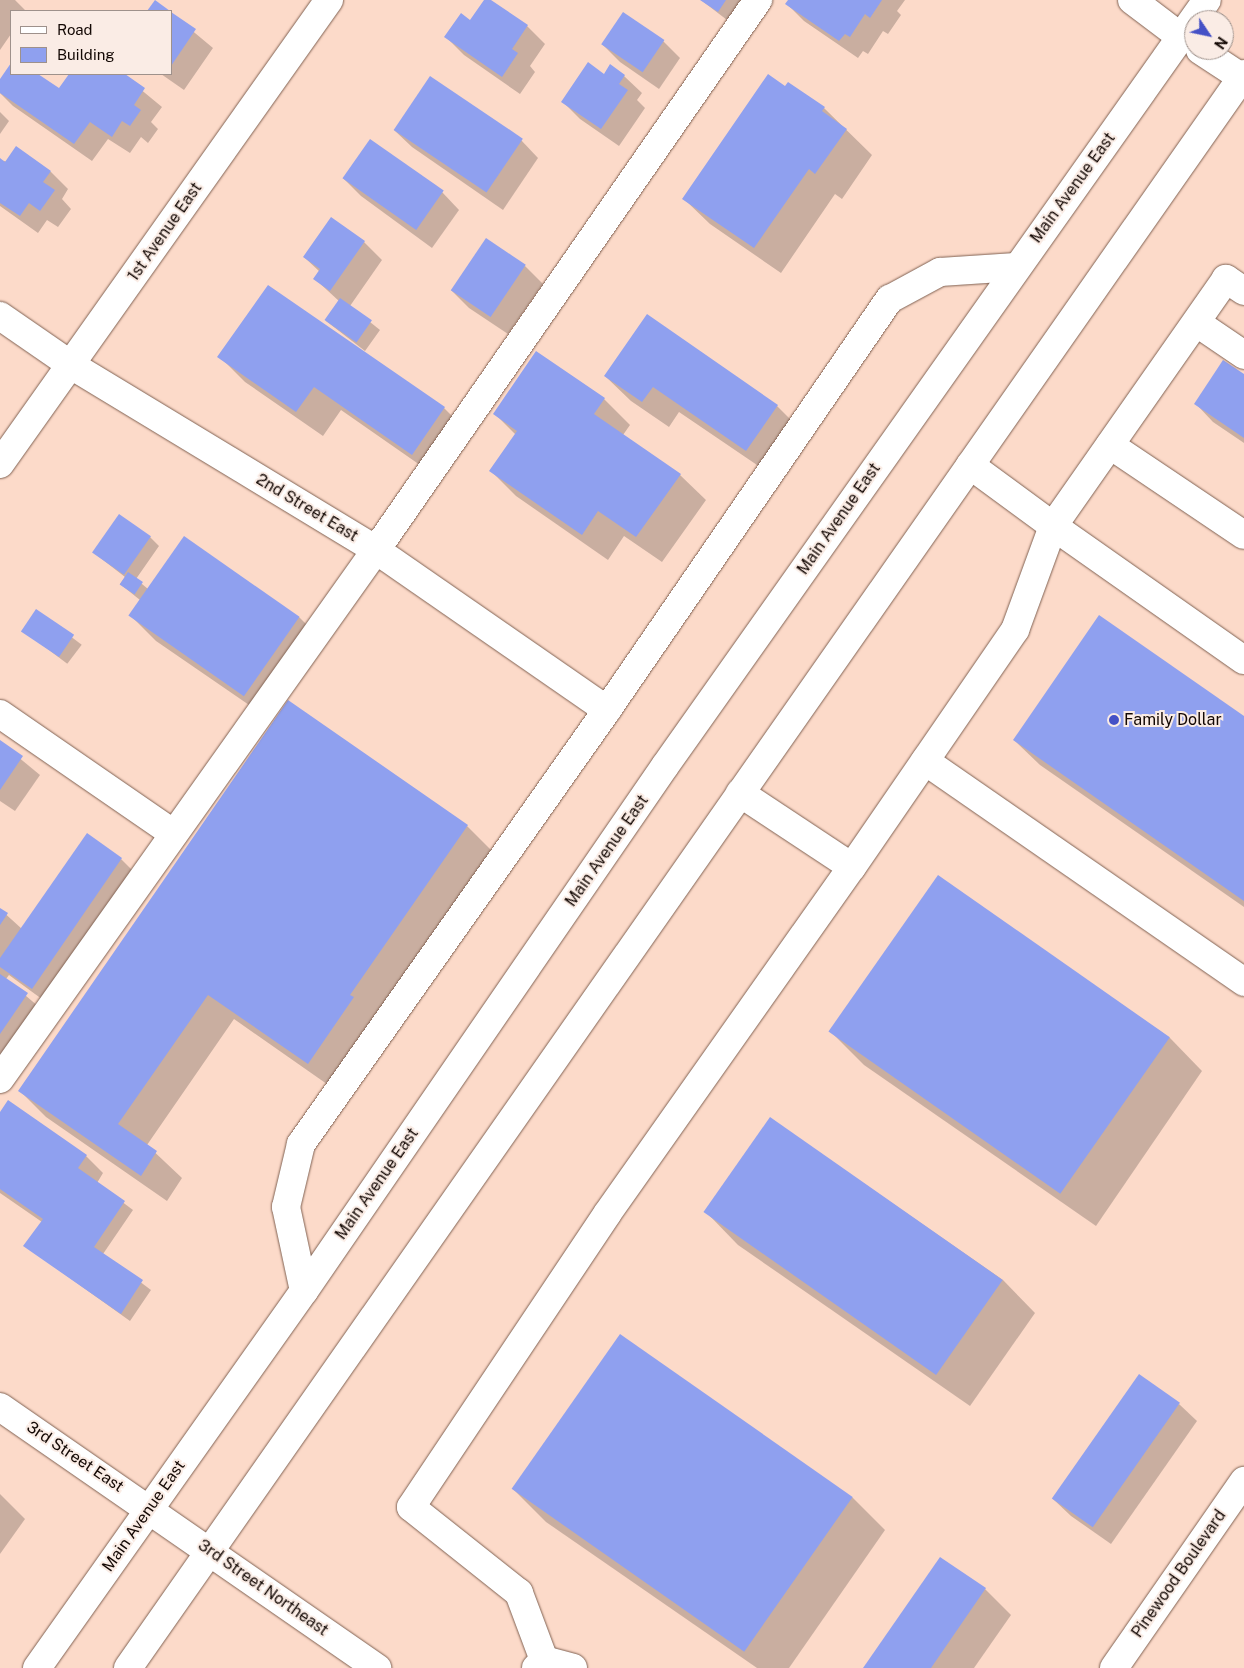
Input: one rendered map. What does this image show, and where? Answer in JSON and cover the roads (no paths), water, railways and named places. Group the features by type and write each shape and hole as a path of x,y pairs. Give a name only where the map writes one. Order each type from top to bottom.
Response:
{"street":[{"name":"1st Avenue East","path":"0,464 329,0"},
{"path":"0,1079 376,550 758,0"},
{"path":"1132,0 1184,38"},
{"name":"Main Avenue East","path":"38,1668 304,1290 665,766 1016,268 1184,54"},
{"path":"128,1668 1243,77 1217,60"},
{"path":"304,1290 286,1207 301,1144 607,710 890,299 940,272 1016,268"},
{"path":"573,1668 540,1664 519,1593 411,1507 607,1214 852,868 1016,630 1053,526 1226,279 1244,291"},
{"name":"2nd Street East","path":"0,316 71,365 376,550 607,710"},
{"path":"1196,323 1244,355"},
{"path":"1110,445 1244,535"},
{"path":"970,465 1053,526 1244,660"},
{"path":"0,714 174,834"},
{"path":"925,761 1244,982"},
{"path":"740,793 852,868"},
{"name":"3rd Street East","path":"0,1407 150,1508"},
{"name":"Pinewood Boulevard","path":"1114,1668 1244,1481"},
{"name":"3rd Street Northeast","path":"150,1508 377,1668"}],"place":[{"name":"Family Dollar","path":"1114,720"}]}
